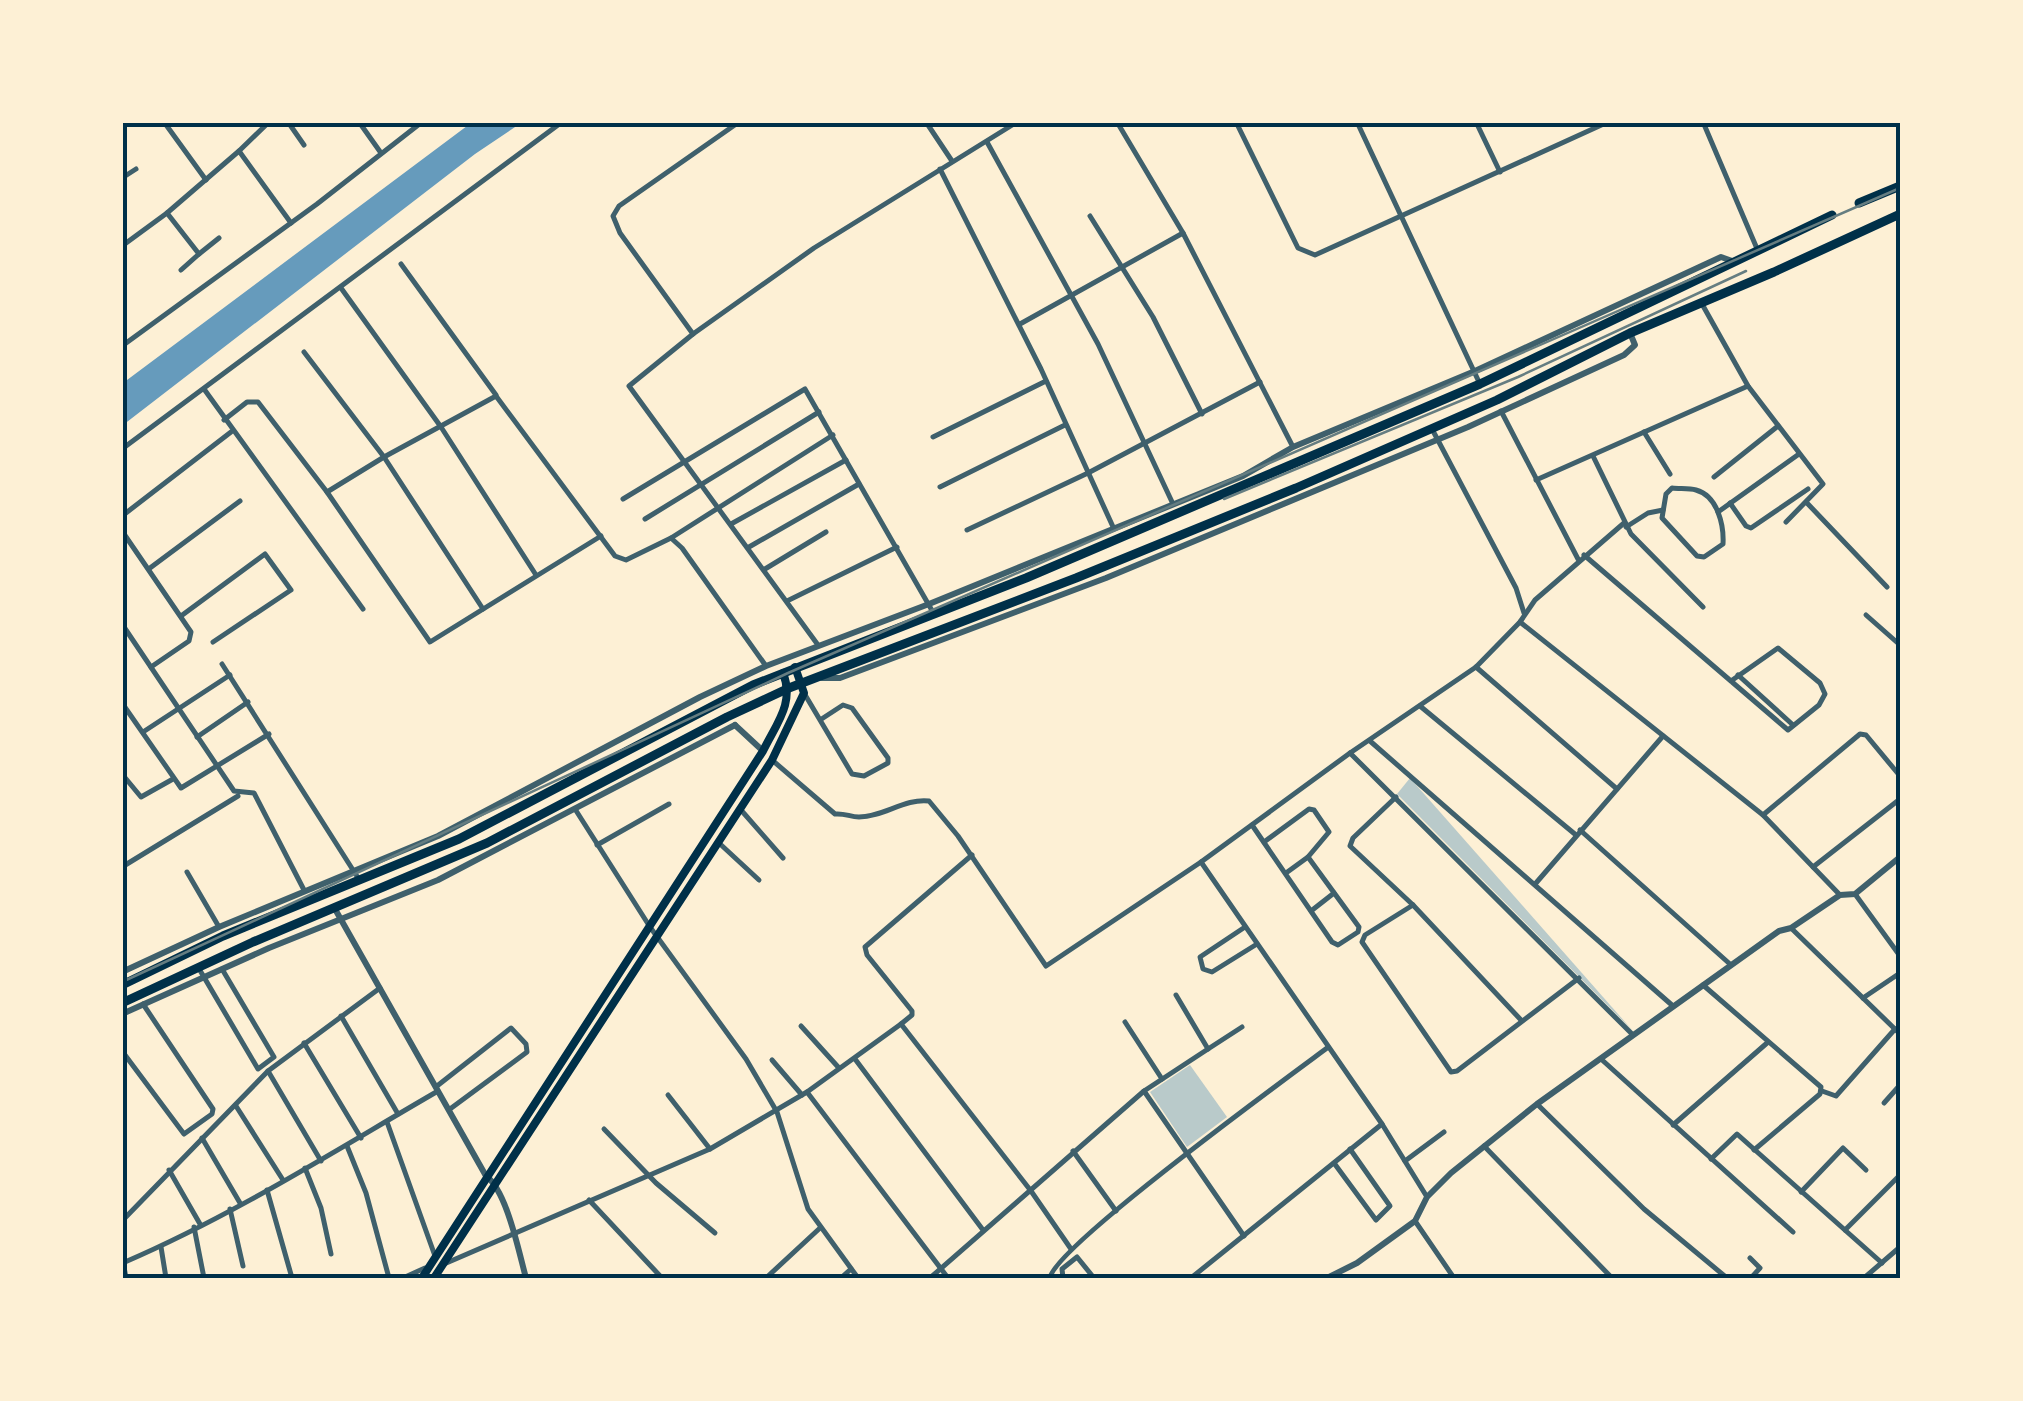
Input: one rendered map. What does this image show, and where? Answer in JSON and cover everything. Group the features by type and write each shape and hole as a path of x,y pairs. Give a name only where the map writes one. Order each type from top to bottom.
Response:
{"main road":[{"path":"1858,203 1900,186"},
{"path":"653,930 740,810 772,760 803,688 816,677 970,624 1432,429 1630,333 1900,214"},
{"path":"122,985 358,877 460,839 753,685 932,609 1191,508 1239,482 1480,384 1832,215"},
{"path":"1191,508 1199,527"},
{"path":"796,667 803,688"},
{"path":"434,1278 438,1261 490,1179 595,1034 653,930 763,751 786,704 789,688 783,673"},
{"path":"122,1003 487,843 727,717 789,688 803,688"},
{"path":"422,1278 428,1267 438,1261"}],"street":[{"path":"164,122 206,180"},
{"path":"122,246 168,214 270,122"},
{"path":"288,122 304,145"},
{"path":"359,122 381,153"},
{"path":"122,333 125,344 422,122"},
{"path":"122,449 562,122"},
{"path":"693,334 614,225 613,216 619,206 739,122"},
{"path":"926,122 952,162"},
{"path":"818,645 629,386 693,334 846,227 1017,122"},
{"path":"1118,122 1183,233 1294,447"},
{"path":"1236,122 1298,248 1316,255 1608,122"},
{"path":"1357,122 1480,384"},
{"path":"1476,122 1500,172"},
{"path":"1703,122 1758,251"},
{"path":"986,141 1072,296 1173,504"},
{"path":"239,151 291,223"},
{"path":"940,168 1019,324 1114,529"},
{"path":"122,178 136,169"},
{"path":"168,214 199,254"},
{"path":"1090,216 1153,317 1202,414"},
{"path":"1019,324 1183,233"},
{"path":"181,270 218,238"},
{"path":"122,972 305,891 358,877 666,714 766,666 932,609 1173,504 1239,482 1294,447 1475,372 1721,257 1734,262"},
{"path":"401,264 616,556 626,560 671,538 833,435"},
{"path":"341,288 441,427 536,576"},
{"path":"1700,301 1748,386 1822,484 1786,522"},
{"path":"970,624 1106,578 1438,440 1631,350 1634,345 1630,333"},
{"path":"304,352 384,457 483,609"},
{"path":"934,437 1046,381"},
{"path":"967,530 1088,473 1260,382"},
{"path":"1536,480 1748,386"},
{"path":"204,387 232,432 363,609"},
{"path":"623,499 806,389 932,609"},
{"path":"327,492 496,396"},
{"path":"224,420 247,402 258,402 327,492 427,640 434,642 602,536"},
{"path":"1501,411 1581,557 1791,728"},
{"path":"645,519 819,412"},
{"path":"940,486 1065,425"},
{"path":"1714,477 1778,426"},
{"path":"1432,429 1516,588 1524,612"},
{"path":"122,516 232,432"},
{"path":"1644,432 1670,474"},
{"path":"1718,512 1799,454"},
{"path":"1593,456 1625,525 1703,607"},
{"path":"732,524 846,460"},
{"path":"748,546 860,484"},
{"path":"1672,488 1700,490 1718,512 1724,524 1724,544 1704,557 1697,556 1662,518 1666,494 1672,488"},
{"path":"1730,503 1748,528 1808,489"},
{"path":"150,568 240,502"},
{"path":"1806,503 1888,587"},
{"path":"772,760 835,814 856,818 915,802 930,802 972,856 1046,966 1201,862 1350,752 1476,667 1520,622 1524,612 1581,557 1625,525 1654,510 1663,510"},
{"path":"122,531 191,632 189,641 150,667"},
{"path":"765,568 826,532"},
{"path":"671,538 766,666"},
{"path":"787,601 897,546"},
{"path":"181,616 265,554 291,590 214,642"},
{"path":"1866,615 1900,645"},
{"path":"1520,622 1763,815 1840,895"},
{"path":"122,624 234,791 240,794"},
{"path":"1731,680 1778,648 1820,683 1825,694 1791,728"},
{"path":"222,664 358,877"},
{"path":"1476,667 1617,789"},
{"path":"143,732 230,675"},
{"path":"1738,675 1791,728"},
{"path":"803,688 820,720 852,774 864,776 888,763 852,708 843,705 820,720"},
{"path":"197,737 248,702"},
{"path":"122,703 181,788 269,734"},
{"path":"1420,706 1578,833 1731,965"},
{"path":"727,717 763,751"},
{"path":"122,1014 200,972 222,969 438,880 735,725"},
{"path":"1763,815 1860,734 1866,735 1900,776"},
{"path":"1536,884 1663,736"},
{"path":"1369,741 1673,1006"},
{"path":"1350,752 1632,1034"},
{"path":"122,774 141,797 173,778"},
{"path":"123,868 248,790 256,796 310,902"},
{"path":"1396,797 1350,846 1413,905 1522,1021"},
{"path":"1814,867 1900,800"},
{"path":"597,845 669,804"},
{"path":"574,809 653,930 746,1059 777,1112 804,1201 858,1278"},
{"path":"740,810 784,858"},
{"path":"1264,842 1308,810 1314,810 1330,832 1308,857 1286,873"},
{"path":"1252,824 1335,945 1358,932 1358,927 1308,857"},
{"path":"719,842 759,880"},
{"path":"387,1122 438,1261 710,1149 777,1112 908,1018 912,1011 867,955 865,947 972,856"},
{"path":"1327,1278 1416,1221 1427,1197 1484,1146 1599,1058 1779,931 1792,928 1840,895 1855,894 1900,857"},
{"path":"1201,862 1382,1124 1427,1197"},
{"path":"188,872 219,927"},
{"path":"1311,911 1334,893"},
{"path":"1855,894 1900,956"},
{"path":"1413,905 1366,935 1362,942 1449,1070 1455,1072 1578,978"},
{"path":"335,909 490,1179 514,1232 526,1278"},
{"path":"1245,927 1200,956 1203,969 1212,972 1256,944"},
{"path":"1702,985 1822,1091 1836,1096 1898,1032 1792,928"},
{"path":"200,972 258,1069 274,1057 222,969"},
{"path":"1864,998 1900,972"},
{"path":"122,1221 268,1071 380,988"},
{"path":"1176,995 1208,1049"},
{"path":"122,1051 184,1134 212,1114 213,1109 142,1004"},
{"path":"340,1016 398,1114"},
{"path":"1124,1022 1162,1080"},
{"path":"901,1024 1072,1250"},
{"path":"801,1026 840,1069"},
{"path":"930,1278 1144,1091 1242,1027"},
{"path":"126,1278 124,1259 161,1247 361,1138 438,1089 511,1028 526,1044 527,1052 450,1109"},
{"path":"304,1043 361,1138"},
{"path":"1673,1125 1767,1043"},
{"path":"1050,1278 1051,1271 1072,1250 1186,1153 1327,1048"},
{"path":"1599,1058 1793,1232"},
{"path":"854,1059 983,1230"},
{"path":"772,1060 804,1094 948,1278"},
{"path":"268,1071 321,1160"},
{"path":"1884,1103 1900,1085"},
{"path":"1144,1091 1244,1236"},
{"path":"1754,1150 1822,1091"},
{"path":"668,1095 710,1149"},
{"path":"1537,1104 1644,1209 1727,1278"},
{"path":"236,1105 283,1180"},
{"path":"1191,1278 1382,1124"},
{"path":"604,1129 648,1175 715,1234"},
{"path":"1405,1161 1444,1132"},
{"path":"1711,1158 1735,1134 1882,1263"},
{"path":"202,1138 240,1203"},
{"path":"347,1146 366,1193 389,1278"},
{"path":"1484,1146 1612,1278"},
{"path":"1801,1192 1843,1148 1866,1170"},
{"path":"1334,1162 1376,1220 1390,1206 1350,1150"},
{"path":"1073,1151 1116,1212"},
{"path":"305,1168 321,1208 330,1254"},
{"path":"169,1170 197,1226 204,1278"},
{"path":"1844,1230 1900,1175"},
{"path":"266,1189 292,1278"},
{"path":"588,1200 662,1278"},
{"path":"230,1209 244,1266"},
{"path":"1416,1221 1454,1278"},
{"path":"766,1278 820,1228"},
{"path":"161,1247 166,1278"},
{"path":"1864,1278 1900,1248"},
{"path":"1063,1278 1062,1270 1077,1257 1094,1278"},
{"path":"1750,1258 1760,1268 1751,1278"},
{"path":"403,1278 428,1267"},
{"path":"841,1278 851,1269"}],"shaded area":[{"path":"1410,778 1633,1031 1397,794"},
{"path":"1190,1065 1227,1117 1187,1147 1150,1092"}],"water":[{"path":"471,123 521,123 475,154 123,425 123,383"}],"railway":[{"path":"122,982 788,673 1900,188"},
{"path":"1224,499 1518,377 1746,271"}]}
